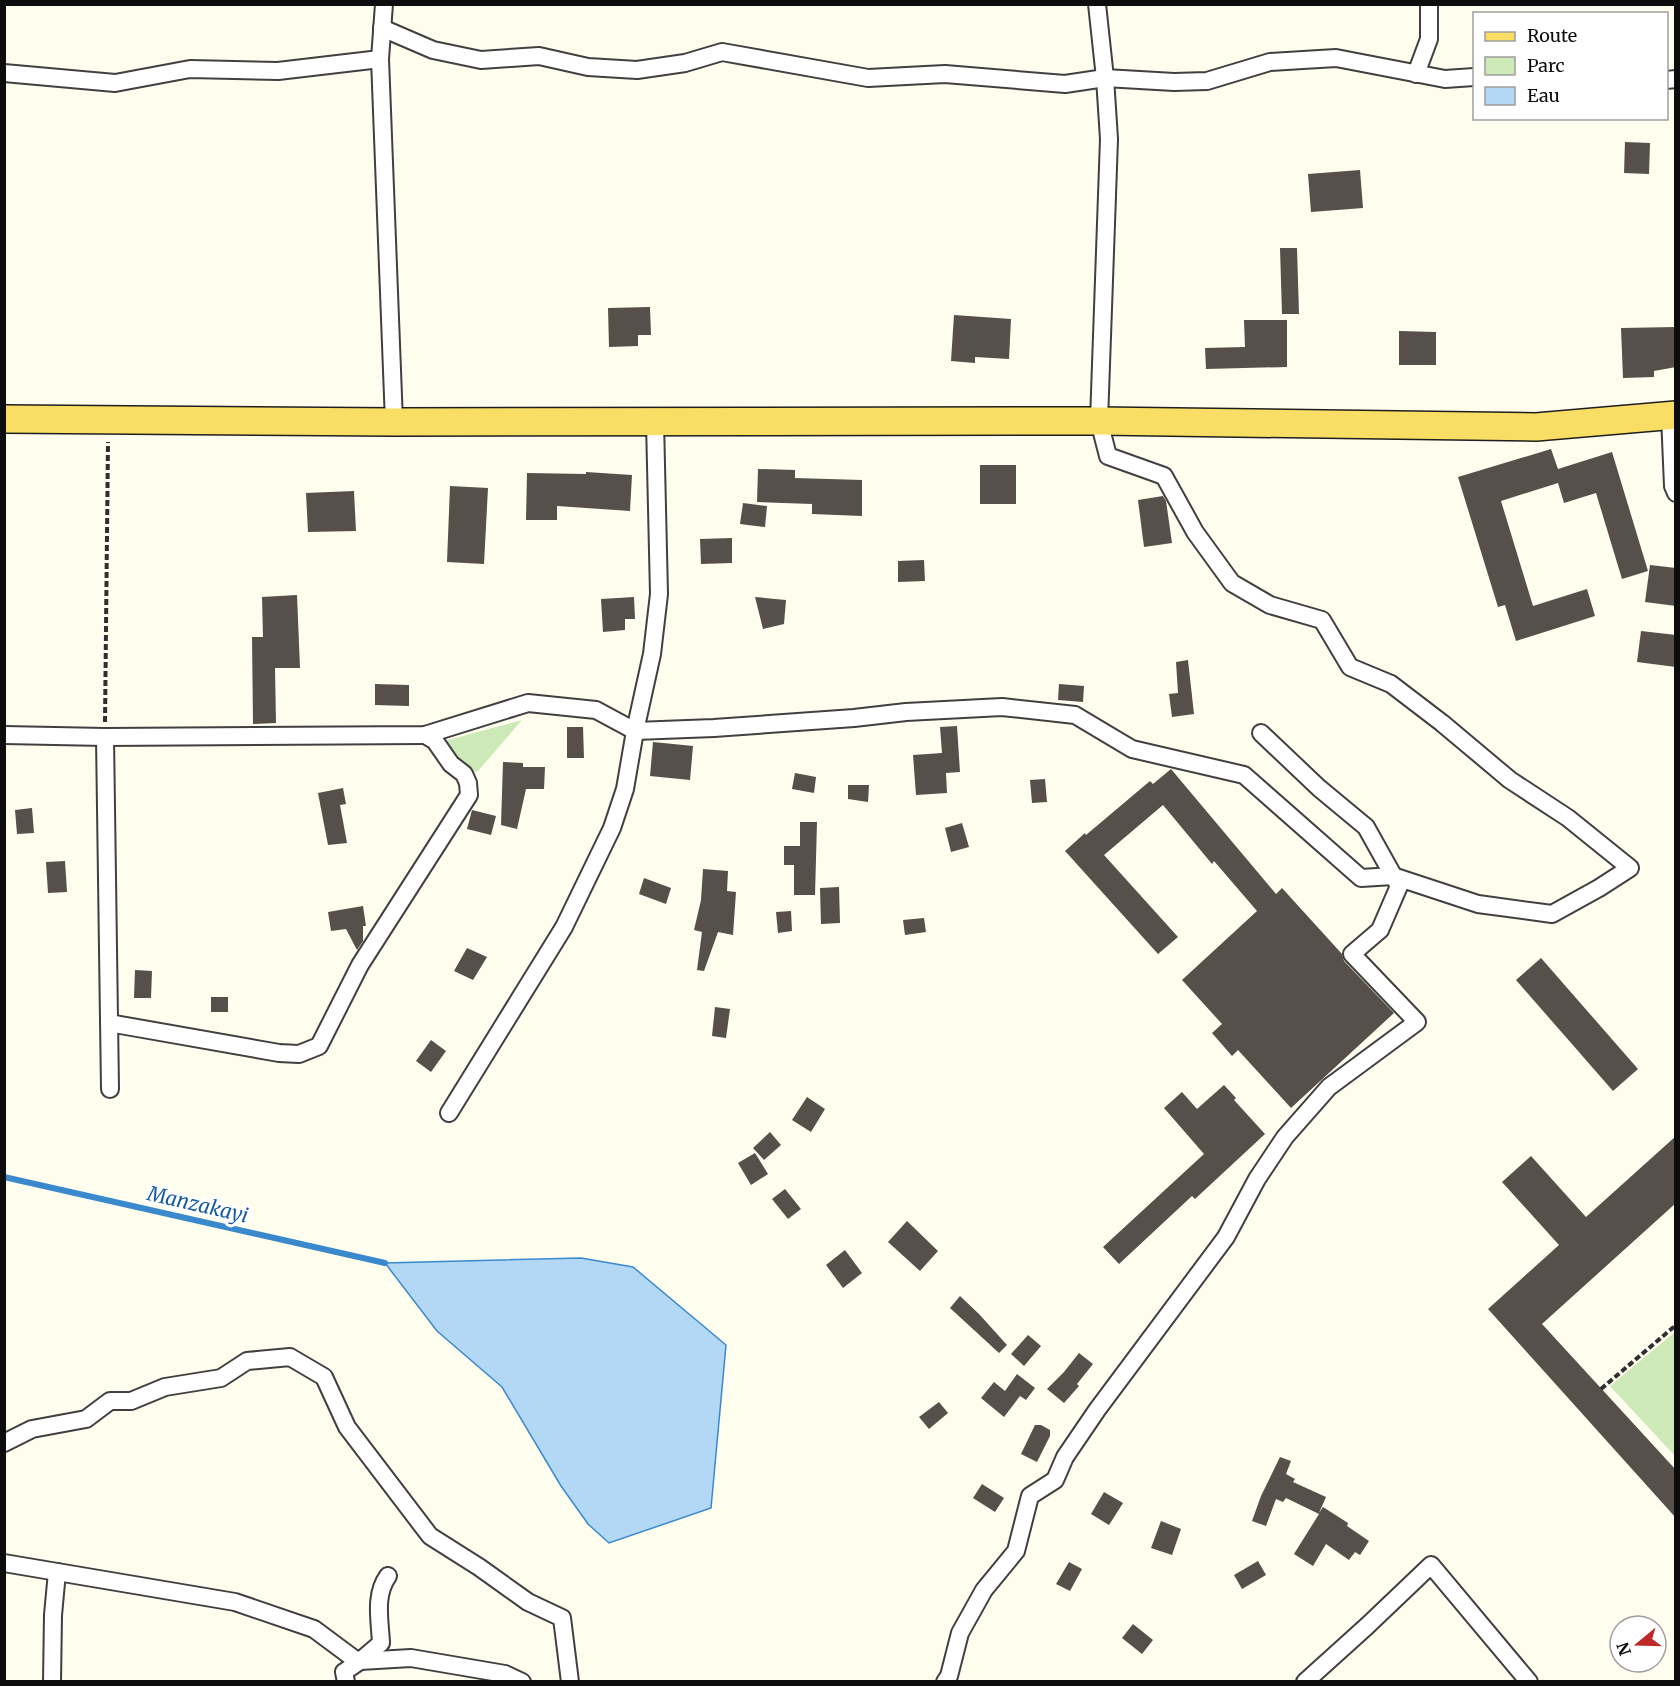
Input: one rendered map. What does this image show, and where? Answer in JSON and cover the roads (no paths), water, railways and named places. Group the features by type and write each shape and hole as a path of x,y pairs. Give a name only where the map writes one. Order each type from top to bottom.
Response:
{"main road":[{"path":"4,419 394,422 1099,421 1536,427 1673,415"}],"street":[{"path":"384,4 380,59 394,422"},
{"path":"4,735 425,735 528,702 596,710 635,731 726,727 906,712 1002,707 1075,715 1132,749 1244,775 1361,878 1393,876 1478,904 1552,914 1630,868 1568,818 1510,780 1391,684 1350,667 1322,620 1270,605 1232,583 1195,532 1164,476 1108,456 1099,421 1109,140 1097,4"},
{"path":"1416,74 1429,39 1429,4"},
{"path":"382,28 433,50 481,60 539,56 588,67 637,70 685,63 722,52 868,78 945,74 1065,84 1105,78 1174,82 1207,81 1270,62 1336,58 1445,79 1473,77"},
{"path":"4,73 115,83 190,69 278,71 380,59"},
{"path":"1673,415 1673,486 1676,493"},
{"path":"449,1113 564,927 612,828 625,789 652,654 659,594 655,422"},
{"path":"945,1682 949,1676 960,1633 984,1590 1016,1551 1030,1496 1055,1480 1065,1457 1091,1419 1226,1237 1257,1179 1285,1137 1329,1087 1417,1023 1352,954 1380,930 1399,886 1366,827 1319,788 1261,733"},
{"path":"109,1023 279,1053 299,1054 320,1046 360,965 469,795 468,783 464,774 451,764 435,741 425,735"},
{"path":"105,736 110,1089"},
{"path":"4,1443 32,1429 86,1419 110,1401 131,1401 165,1387 221,1378 247,1361 290,1357 324,1377 347,1427 430,1536 528,1602 562,1618 570,1682"},
{"path":"4,1563 235,1602 314,1629 360,1661 411,1658 462,1674 505,1674 522,1682"},
{"path":"1305,1682 1431,1565 1529,1682"},
{"path":"52,1682 53,1615 57,1572"},
{"path":"346,1682 344,1672 381,1643 380,1595 383,1583 388,1576"}],"water":[{"path":"581,1258 633,1267 726,1345 711,1508 609,1543 588,1524 561,1486 502,1387 437,1331 385,1263"}],"waterway":[{"name":"Manzakayi","path":"4,1177 385,1263"}]}
